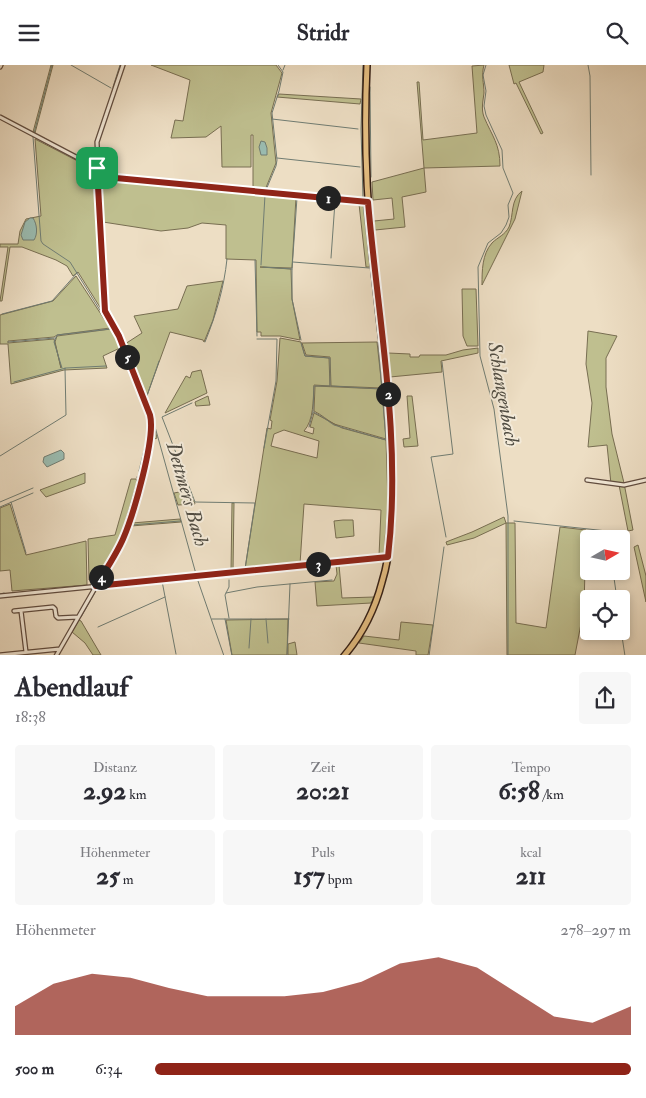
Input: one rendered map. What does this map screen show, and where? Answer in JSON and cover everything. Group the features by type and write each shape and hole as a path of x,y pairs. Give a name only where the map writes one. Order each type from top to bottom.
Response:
{"main road":[{"path":"344,655 370,617 381,587 388,557 392,498 391,442 368,202 366,159 367,65"}],"street":[{"path":"56,655 126,532 141,481 149,442 150,415 119,336 105,311 97,168 98,136 123,65"},
{"path":"0,117 116,178 368,202"},
{"path":"587,480 624,485 646,480"},
{"path":"0,596 388,557"},
{"path":"14,611 53,607 58,618 78,617"},
{"path":"21,611 26,653"},
{"path":"0,655 60,649"}],"green space":[{"path":"51,65 53,65 35,133 33,132"},
{"path":"151,65 276,65 282,73 271,113 276,163 265,190 253,189 253,135 251,135 251,167 222,167 221,126 206,137 171,138 175,120 183,121 190,80"},
{"path":"484,65 482,105 484,117 497,146 500,166 424,168 417,82 419,82 423,140 477,133 472,66"},
{"path":"509,65 544,65 543,72 519,82 543,133 541,134 516,83 514,84"},
{"path":"279,94 361,99 360,104 277,97"},
{"path":"35,139 95,170 103,312 78,272 73,276 67,266 22,247 10,247 2,301 0,301 8,247 0,247 0,244 18,244 20,231 26,219 41,216"},
{"path":"424,168 426,192 402,197 405,227 375,230 374,221 394,219 392,198 373,200 372,182"},
{"path":"101,173 115,180 296,197 292,268 260,267 291,269 292,299 300,340 280,336 261,336 261,332 257,332 256,260 226,259 226,225 202,223 188,228 161,231 103,222"},
{"path":"522,191 515,219 482,285 486,252 492,243 509,227 514,203"},
{"path":"359,204 364,205 370,267 366,267"},
{"path":"76,276 110,328 57,335 54,337 8,341 8,343 54,339 61,368 55,342 57,336 111,329 120,348 103,356 107,368 64,370 11,384 8,344 0,344 0,315 53,301"},
{"path":"223,281 213,320 204,342 203,340 170,332 146,398 125,344 142,333 134,316 178,309 187,286"},
{"path":"462,289 476,289 478,346 467,346 463,336"},
{"path":"588,331 617,336 606,358 606,387 612,434 633,530 628,530 619,485 611,484 607,445 588,447 592,403 586,364"},
{"path":"280,338 301,342 305,356 329,358 330,386 314,385 310,421 304,431 313,434 314,428 310,427 314,413 342,428 386,440 388,502 384,553 379,556 381,510 304,504 300,564 245,569 267,428 271,429 272,421 270,420 277,381","holes":["284,430 319,441 317,458 271,446 274,434"]},
{"path":"377,342 382,388 331,386 330,357 306,355 302,343"},
{"path":"478,348 478,353 441,361 442,372 390,377 388,353 410,354 410,357 419,357 420,355 446,355"},
{"path":"201,370 207,393 165,413 186,376 190,378 192,372"},
{"path":"315,386 382,389 386,439 334,424 314,411"},
{"path":"208,396 210,405 196,406 195,402"},
{"path":"407,396 412,396 418,446 404,447 403,439 410,438"},
{"path":"153,421 157,438 152,440 145,475 132,523 180,519 181,522 131,526 130,523 142,482"},
{"path":"85,473 85,483 46,497 40,490"},
{"path":"131,479 136,479 137,482 120,540 95,580 89,580 88,539 115,535"},
{"path":"190,490 195,504 178,505 174,493"},
{"path":"232,503 234,503 233,570 231,571"},
{"path":"10,504 26,555 86,541 87,585 12,591 10,570 0,571 0,508"},
{"path":"504,517 506,523 474,538 447,545 446,542"},
{"path":"353,520 354,536 336,538 334,521"},
{"path":"506,523 515,523 516,623 546,628 560,527 586,530 580,530 580,580 585,580 584,590 580,590 580,629 575,655 507,655"},
{"path":"638,545 646,576 646,602 634,547"},
{"path":"336,565 339,565 342,598 374,597 371,603 317,606 315,582 334,581 337,574"},
{"path":"288,619 287,655 232,655 226,620"},
{"path":"79,620 101,655 93,655 85,643 72,632"},
{"path":"401,622 433,625 428,655 416,655 416,651 359,643 364,636 399,640"},
{"path":"295,642 297,655 288,655 288,644"}],"water":[{"path":"261,141 265,142 267,155 261,155 259,147"},
{"path":"33,218 35,223 35,238 34,240 23,240 21,235 25,222"},
{"path":"61,450 64,453 64,459 47,467 43,462 44,457"}],"waterway":[{"name":"Dettmers Bach","path":"52,65 33,137 41,241 70,262 118,339 149,420 139,471"},
{"path":"71,65 111,88"},
{"path":"113,87 120,65"},
{"path":"266,190 277,160 272,113 283,72 278,65"},
{"path":"283,70 285,65"},
{"path":"363,65 361,129 363,198"},
{"name":"Schlangenbach","path":"486,65 483,75 486,91 484,106 486,115 502,150 503,168 513,193 508,205 509,217 506,225 501,233 488,243 478,267 480,356 494,409 508,516 508,655"},
{"path":"588,65 590,76 591,175"},
{"path":"370,87 371,177"},
{"path":"0,119 95,169"},
{"path":"272,119 358,129"},
{"path":"277,158 360,167"},
{"path":"102,173 117,180 158,184"},
{"path":"261,265 265,195"},
{"path":"297,198 292,299 301,340"},
{"path":"301,198 363,204 378,338"},
{"path":"331,258 335,202"},
{"path":"373,217 387,349"},
{"path":"102,230 106,293"},
{"path":"205,342 219,301 227,259"},
{"path":"255,260 257,336"},
{"path":"293,262 369,268"},
{"path":"263,267 292,269"},
{"path":"2,314 52,301 77,273"},
{"path":"62,368 54,342 57,335 110,329"},
{"name":"Dettmers Bach","path":"121,337 152,416 196,574"},
{"path":"8,342 55,338"},
{"path":"257,339 277,339 276,381 264,448"},
{"path":"313,412 334,425 386,440 378,342"},
{"path":"301,343 305,356 330,358 330,386 314,386 313,412 309,427"},
{"path":"387,354 390,379"},
{"path":"145,397 147,396 159,361"},
{"path":"442,362 453,454 431,457 446,537"},
{"path":"14,382 66,368 106,366"},
{"path":"0,456 66,415 65,368"},
{"path":"390,383 395,461"},
{"path":"331,386 382,389"},
{"path":"192,403 162,417 195,502 255,503 245,569"},
{"path":"95,584 120,540 138,482 137,477"},
{"path":"0,502 33,488"},
{"path":"0,507 33,493"},
{"path":"11,502 26,553"},
{"path":"180,521 131,525 125,540 100,583 195,574"},
{"path":"514,521 598,530"},
{"path":"429,655 444,547"},
{"path":"196,578 328,565"},
{"path":"81,617 97,589 101,587 194,578"},
{"name":"Dettmers Bach","path":"197,578 224,655"},
{"path":"229,580 229,587 225,595 229,618"},
{"path":"226,593 257,587 332,580"},
{"path":"614,580 616,590"},
{"path":"162,581 176,654"},
{"path":"287,655 290,584"},
{"path":"0,594 4,593"},
{"path":"98,627 165,597"},
{"path":"212,619 289,619"},
{"path":"225,619 232,655"},
{"path":"249,648 251,619"},
{"path":"266,619 268,643"},
{"path":"72,631 79,620"},
{"path":"623,640 625,655"}],"route":[{"path":"97,168 116,178 368,202 388,394 391,442 392,498 388,557 96,586 126,532 141,481 151,424 150,415 119,336 105,311 97,168"}]}
